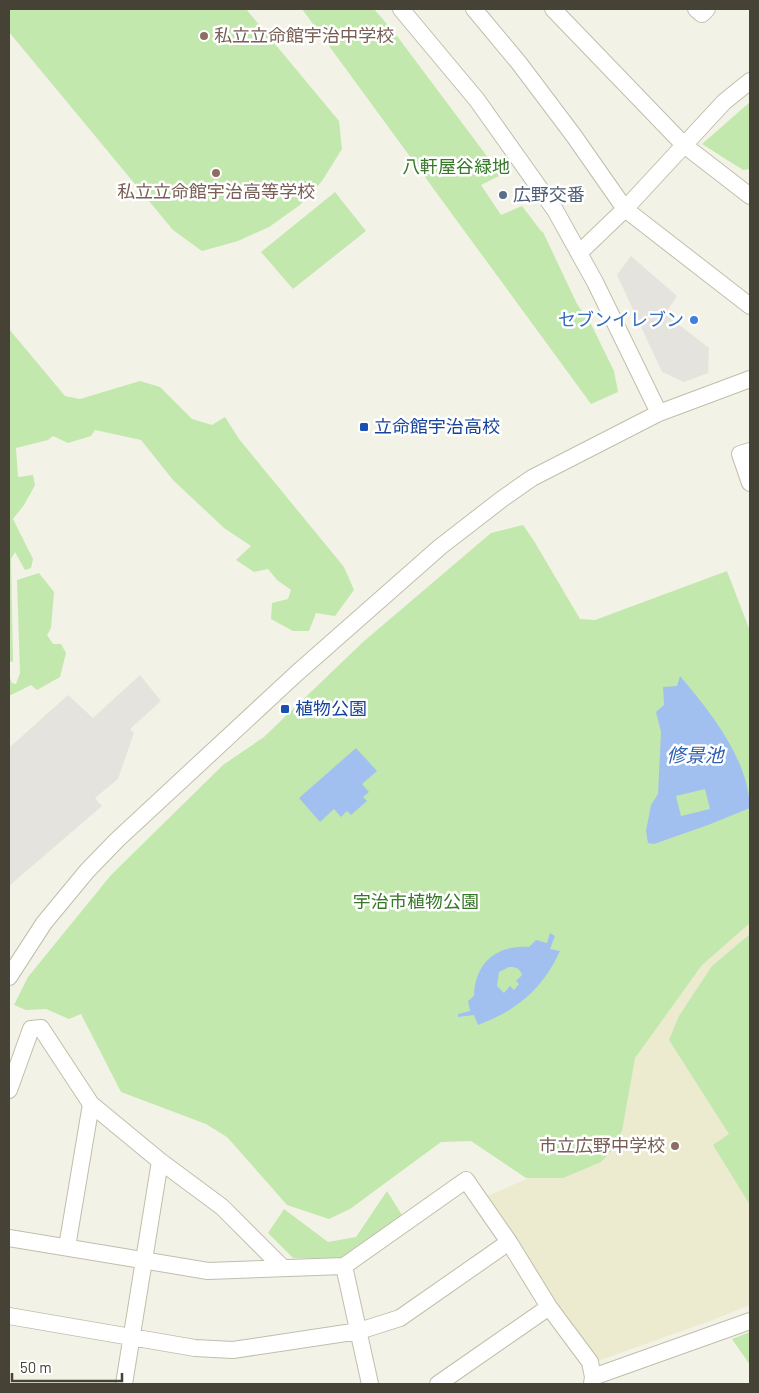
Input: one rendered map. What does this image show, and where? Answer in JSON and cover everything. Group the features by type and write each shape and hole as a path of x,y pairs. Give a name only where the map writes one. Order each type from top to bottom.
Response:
{"street":[{"path":"401,9 477,100 555,210 595,282 659,413"},
{"path":"474,9 574,136 625,209 750,306"},
{"path":"553,9 684,145 750,196"},
{"path":"696,9 702,14 707,9"},
{"path":"579,253 625,209 724,102 750,81"},
{"path":"9,977 44,923 87,871 117,840 285,684 440,547 532,478 659,413 750,379"},
{"path":"750,451 740,454 750,483"},
{"path":"9,1090 31,1029 41,1028 91,1104 222,1207 283,1268"},
{"path":"67,1247 91,1104"},
{"path":"124,1384 160,1160"},
{"path":"9,1238 208,1271 344,1266 466,1180 509,1242 549,1307 590,1362 588,1382 750,1321"},
{"path":"9,1316 195,1348 233,1350 359,1330 400,1318 509,1242"},
{"path":"344,1266 370,1384"},
{"path":"438,1384 549,1307"}],"shaded area":[{"path":"631,256 677,296 665,314 709,348 708,373 684,382 662,372 617,275"},
{"path":"140,675 161,701 130,729 134,733 118,779 95,798 102,806 9,886 9,748 68,695 93,718"},
{"name":"市立広野中学校","path":"750,914 750,1305 595,1362 487,1196 541,1173 687,976"}],"green space":[{"path":"9,9 246,9 339,121 342,149 322,181 300,205 269,227 238,241 202,251 173,230 9,32"},
{"name":"八軒屋谷緑地","path":"302,9 374,9 394,32 501,175 481,185 501,215 522,206 543,232 577,304 591,324 614,371 618,392 591,404"},
{"path":"750,102 750,169 743,170 702,144"},
{"path":"335,192 366,231 293,289 261,252"},
{"path":"9,329 65,396 80,399 140,381 160,387 192,419 212,425 225,417 239,439 344,567 354,590 335,616 316,613 309,631 293,631 271,619 272,603 288,599 291,590 277,580 268,569 254,572 236,560 251,546 224,528 173,480 141,440 95,430 91,436 68,443 53,436 48,440 16,448 18,477 33,475 35,485 24,505 13,519 33,559 31,568 25,570 15,552 11,559 13,662 9,661"},
{"name":"宇治市植物公園","path":"523,525 580,619 595,620 727,571 750,631 750,923 702,965 635,1058 622,1131 615,1147 601,1162 563,1178 526,1178 471,1141 441,1142 350,1209 329,1219 287,1205 227,1137 206,1124 121,1092 81,1014 69,1019 46,1009 26,1010 14,1005 28,977 111,875 223,765 264,737 363,642 491,533"},
{"path":"39,573 54,592 51,628 47,635 53,644 61,644 66,653 60,677 37,690 31,685 9,696 9,675 12,683 16,684 20,673 17,580"},
{"path":"750,934 750,1205 713,1145 729,1134 669,1040 679,1016 712,966"},
{"path":"387,1191 402,1215 351,1252 338,1259 293,1258 268,1233 284,1209 328,1242 356,1237"},
{"path":"750,1332 750,1365 732,1339"}],"water":[{"name":"修景池","path":"680,676 704,705 726,737 743,771 748,789 750,808 654,844 648,843 646,831 651,805 658,794 661,732 656,712 664,705 663,687 677,686","holes":["705,789 710,809 681,816 676,796"]},
{"path":"356,748 377,771 362,784 369,792 363,797 367,801 351,815 347,811 341,817 334,809 320,822 299,798"},
{"path":"550,933 555,936 550,949 560,951 545,977 527,997 505,1013 478,1025 474,1015 458,1017 458,1014 470,1011 468,1001 474,996 478,974 490,958 507,949 529,947 536,940 547,943","holes":["509,967 519,969 522,975 516,981 519,984 514,990 510,986 504,993 497,986 499,972"]}],"place":[{"name":"私立立命館宇治中学校","path":"204,36"},
{"name":"私立立命館宇治高等学校","path":"216,173"},
{"name":"広野交番","path":"503,195"},
{"name":"セブンイレブン","path":"694,320"},
{"name":"立命館宇治高校","path":"364,427"},
{"name":"植物公園","path":"285,709"},
{"name":"市立広野中学校","path":"675,1146"}]}
